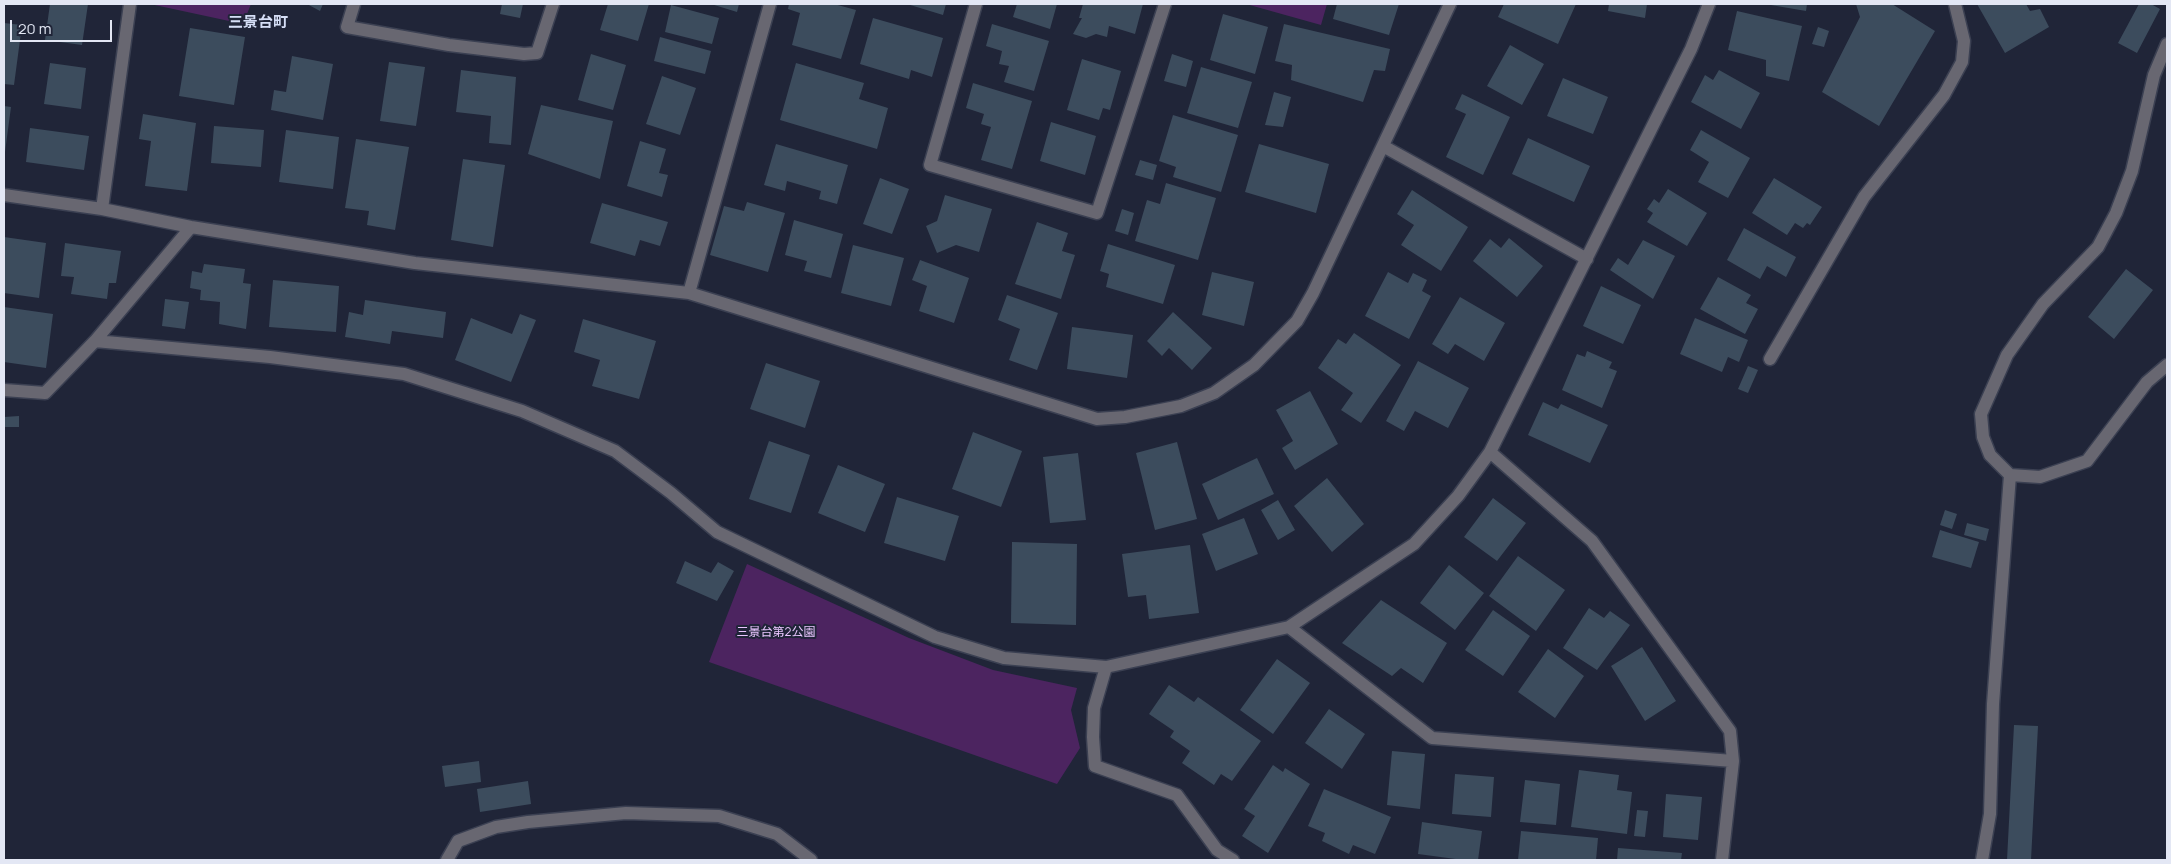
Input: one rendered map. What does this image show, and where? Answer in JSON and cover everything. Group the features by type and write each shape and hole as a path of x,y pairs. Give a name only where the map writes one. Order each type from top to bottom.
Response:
{"street":[{"path":"102,209 130,4"},
{"path":"354,4 348,27 449,45 524,54 537,53 552,4"},
{"path":"689,293 770,4"},
{"path":"976,4 930,165 1097,213 1165,4"},
{"path":"4,195 102,209 192,227 415,263 689,293 1097,419 1159,412 1196,401 1228,385 1254,365 1297,321 1312,294 1450,4"},
{"path":"95,341 270,357 404,374 522,411 615,451 670,493 716,532 935,637 1004,658 1106,668 1289,627 1414,544 1458,496 1490,452 1691,50 1709,4"},
{"path":"1770,359 1864,197 1944,95 1958,70 1962,62 1964,41 1955,4"},
{"path":"2167,44 2154,75 2132,171 2116,213 2098,247 2043,304 2007,355 1982,414 1983,437 1990,455 2010,476 2040,477 2087,461 2147,382 2167,365"},
{"path":"1383,146 1586,259"},
{"path":"4,390 45,393 95,341 192,227"},
{"path":"1490,452 1592,541 1730,731 1733,761 1722,860"},
{"path":"1982,860 1990,814 1993,704 2010,476"},
{"path":"1289,627 1432,738 1733,761"},
{"path":"1106,668 1094,708 1093,738 1095,766 1177,795 1217,850 1233,860"},
{"path":"447,860 458,841 496,827 528,822 626,813 719,816 778,834 811,860"}],"green space":[{"path":"150,4 251,4 243,24"},
{"path":"1246,4 1327,4 1321,25"},
{"name":"三景台第2公園","path":"747,564 909,638 993,670 1077,688 1071,710 1080,748 1057,784 709,662"}],"building":[{"path":"50,4 88,4 82,45 45,40"},
{"path":"307,4 323,4 320,11"},
{"path":"502,4 523,4 520,18 500,14"},
{"path":"608,4 649,4 638,41 600,30"},
{"path":"711,4 739,4 737,12"},
{"path":"789,4 834,4 856,10 841,59 792,45 800,13 788,9"},
{"path":"907,4 946,4 943,15"},
{"path":"1017,4 1057,4 1050,29 1013,17"},
{"path":"1083,4 1143,4 1135,34 1109,26 1107,37 1096,34 1086,38 1073,34 1082,18 1079,18"},
{"path":"1337,4 1399,4 1389,35 1333,19"},
{"path":"1504,4 1576,4 1558,44 1498,17"},
{"path":"1609,4 1647,4 1645,18 1608,11"},
{"path":"1765,4 1807,4 1806,11"},
{"path":"1856,4 1892,4 1935,31 1879,126 1822,92 1860,17"},
{"path":"1977,4 2026,4 2030,11 2040,9 2049,27 2005,53"},
{"path":"2139,4 2151,4 2160,9 2137,53 2118,43"},
{"path":"671,5 719,18 712,44 665,32"},
{"path":"1737,11 1802,26 1789,81 1766,76 1766,60 1728,50"},
{"path":"1223,14 1268,27 1255,74 1210,60"},
{"path":"873,18 943,38 932,77 911,70 909,79 860,64"},
{"path":"4,23 22,25 14,85 4,84"},
{"path":"992,24 1049,41 1034,91 1004,82 1009,66 999,64 1002,51 986,46"},
{"path":"1284,24 1390,49 1385,71 1374,70 1363,102 1291,80 1292,65 1275,61"},
{"path":"1818,27 1829,31 1824,47 1812,44"},
{"path":"190,28 245,37 234,105 179,96"},
{"path":"660,37 711,51 705,74 654,61"},
{"path":"1510,45 1544,64 1522,105 1487,86"},
{"path":"591,54 626,65 613,110 578,100"},
{"path":"1172,54 1193,61 1186,87 1164,81"},
{"path":"292,56 333,64 323,120 271,110 274,90 286,92"},
{"path":"1082,59 1121,71 1110,110 1103,108 1099,120 1067,110"},
{"path":"389,62 425,67 416,126 380,121"},
{"path":"50,63 86,68 81,109 44,104"},
{"path":"796,63 864,83 859,99 888,108 877,149 780,120"},
{"path":"1201,67 1252,82 1238,128 1187,113"},
{"path":"461,70 516,77 511,145 489,143 491,116 456,112"},
{"path":"1719,70 1760,93 1741,129 1691,102 1705,75 1713,80"},
{"path":"662,76 696,88 680,135 646,124"},
{"path":"1563,78 1608,97 1593,134 1547,116"},
{"path":"973,83 1032,101 1012,169 981,160 991,127 981,124 984,114 966,108"},
{"path":"1274,92 1291,97 1283,127 1265,125"},
{"path":"1462,94 1510,117 1483,175 1446,157 1466,114 1455,109"},
{"path":"541,105 613,121 600,179 528,154"},
{"path":"4,106 11,107 5,152 4,152"},
{"path":"143,114 196,123 187,191 145,186 151,141 139,139"},
{"path":"1173,115 1238,135 1221,192 1173,177 1176,167 1159,161"},
{"path":"1051,122 1096,136 1085,175 1040,161"},
{"path":"214,126 264,130 261,167 211,163"},
{"path":"30,128 89,136 84,170 26,162"},
{"path":"286,130 339,137 333,189 279,182"},
{"path":"1701,130 1750,158 1728,198 1698,182 1709,162 1690,150"},
{"path":"1528,138 1590,166 1574,202 1512,174"},
{"path":"356,139 409,147 395,230 367,225 369,211 345,208"},
{"path":"640,141 666,149 659,173 668,175 662,197 627,186"},
{"path":"776,144 848,165 837,204 819,199 821,191 787,181 785,191 764,185"},
{"path":"1259,144 1329,164 1316,213 1245,192"},
{"path":"463,159 505,165 493,247 451,240"},
{"path":"1140,160 1157,165 1153,180 1135,175"},
{"path":"880,178 909,189 892,234 863,224"},
{"path":"1774,178 1822,207 1810,225 1807,223 1803,228 1795,223 1787,235 1752,213"},
{"path":"1166,183 1216,198 1198,260 1135,241 1147,200 1160,204"},
{"path":"1668,189 1707,213 1687,246 1647,222 1653,213 1647,209 1654,199 1659,203"},
{"path":"1412,190 1468,227 1441,271 1401,245 1414,225 1397,214"},
{"path":"945,195 992,209 979,252 956,245 937,253 926,226 937,221"},
{"path":"747,202 785,213 768,272 710,255 724,206 744,211"},
{"path":"602,203 668,222 660,246 640,240 635,256 590,243"},
{"path":"1122,209 1134,213 1128,235 1115,231"},
{"path":"794,220 843,234 831,278 804,271 807,261 785,255"},
{"path":"1037,222 1068,233 1062,251 1075,255 1061,299 1015,284"},
{"path":"1744,228 1796,257 1786,277 1767,266 1760,279 1727,260"},
{"path":"4,237 46,243 39,298 4,293"},
{"path":"1509,238 1543,266 1517,297 1473,261 1490,239 1501,248"},
{"path":"1643,240 1675,256 1653,299 1610,270 1618,258 1628,265"},
{"path":"65,243 121,251 116,283 109,283 107,299 71,294 74,277 61,276"},
{"path":"1108,244 1175,265 1163,304 1106,287 1109,274 1100,271"},
{"path":"853,245 904,258 891,306 841,293"},
{"path":"920,260 969,278 954,323 919,311 927,286 912,280"},
{"path":"204,264 245,269 243,283 251,284 246,329 219,324 220,302 200,300 201,290 190,288 192,271 202,273"},
{"path":"2126,269 2153,290 2114,339 2088,317"},
{"path":"1212,272 1254,282 1244,326 1202,315"},
{"path":"1388,272 1408,283 1413,273 1427,280 1422,291 1431,296 1409,339 1365,316"},
{"path":"1718,277 1751,295 1746,303 1758,309 1745,334 1700,309"},
{"path":"273,280 339,286 336,332 269,327"},
{"path":"1601,286 1641,305 1623,344 1583,326"},
{"path":"1007,295 1058,313 1037,370 1009,360 1020,329 998,320"},
{"path":"1460,297 1505,323 1484,361 1455,344 1448,354 1432,344"},
{"path":"165,299 189,302 185,329 162,326"},
{"path":"365,300 446,312 443,338 392,331 390,344 345,337 349,312 363,315"},
{"path":"4,307 53,314 46,368 4,362"},
{"path":"1173,312 1212,348 1192,370 1169,348 1162,356 1147,341"},
{"path":"520,314 536,320 511,382 455,360 471,318 512,334"},
{"path":"1695,318 1748,340 1739,362 1728,357 1722,372 1680,354"},
{"path":"583,319 656,341 639,399 592,386 600,360 574,352"},
{"path":"1072,327 1133,335 1127,378 1067,369"},
{"path":"1354,333 1401,365 1361,423 1341,410 1353,393 1318,368 1338,339 1346,344"},
{"path":"1587,351 1612,362 1609,368 1617,371 1602,408 1562,390 1577,354 1585,357"},
{"path":"1418,361 1469,388 1448,428 1415,411 1404,431 1386,421"},
{"path":"766,363 820,381 805,428 750,409"},
{"path":"1748,366 1758,370 1748,393 1738,389"},
{"path":"1310,391 1338,444 1295,470 1282,448 1293,441 1276,410"},
{"path":"1543,402 1558,409 1561,404 1608,425 1590,463 1528,435"},
{"path":"19,416 19,427 4,427 4,417"},
{"path":"973,432 1022,451 1001,507 952,489"},
{"path":"769,441 810,455 791,513 749,499"},
{"path":"1177,442 1197,519 1155,530 1136,453"},
{"path":"1078,453 1086,520 1050,523 1043,457"},
{"path":"1257,458 1274,494 1218,520 1202,484"},
{"path":"838,465 885,484 865,532 818,513"},
{"path":"1327,478 1364,524 1332,552 1294,506"},
{"path":"897,497 959,516 945,561 884,543"},
{"path":"1493,498 1526,523 1497,561 1464,537"},
{"path":"1278,500 1295,530 1278,540 1261,510"},
{"path":"1945,510 1957,514 1952,529 1940,525"},
{"path":"1244,518 1258,554 1216,571 1202,534"},
{"path":"1967,523 1989,529 1986,541 1964,535"},
{"path":"1940,530 1979,542 1971,568 1932,557"},
{"path":"1012,542 1077,544 1076,625 1011,623"},
{"path":"1190,545 1199,613 1149,619 1146,595 1128,597 1122,554"},
{"path":"1518,556 1565,590 1536,631 1489,596"},
{"path":"685,561 711,573 718,562 734,571 717,601 676,583"},
{"path":"1449,565 1484,593 1455,630 1420,603"},
{"path":"1381,600 1447,643 1423,683 1401,668 1392,676 1342,643"},
{"path":"1589,608 1604,618 1610,611 1630,625 1597,670 1563,648"},
{"path":"1493,610 1530,636 1503,676 1465,650"},
{"path":"1642,647 1676,701 1645,721 1611,666"},
{"path":"1548,649 1584,676 1555,718 1518,692"},
{"path":"1277,659 1310,683 1273,734 1240,710"},
{"path":"1169,685 1194,702 1198,697 1261,741 1232,781 1221,774 1214,785 1182,763 1190,751 1170,737 1174,731 1149,714"},
{"path":"1329,709 1365,734 1342,769 1305,743"},
{"path":"2014,725 2038,726 2031,860 2007,860"},
{"path":"1392,751 1425,754 1420,809 1387,805"},
{"path":"479,761 481,782 445,787 442,766"},
{"path":"1273,765 1283,772 1285,768 1310,784 1268,853 1242,836 1255,816 1244,809"},
{"path":"1579,770 1619,775 1617,790 1632,792 1627,834 1571,827"},
{"path":"1455,774 1494,777 1491,817 1452,814"},
{"path":"1525,780 1560,784 1556,825 1520,822"},
{"path":"528,781 531,804 480,812 477,789"},
{"path":"1324,789 1391,817 1375,854 1353,845 1349,854 1322,841 1325,833 1308,826"},
{"path":"1666,794 1702,797 1698,840 1663,837"},
{"path":"1637,810 1648,811 1645,837 1634,836"},
{"path":"1422,822 1482,831 1478,860 1418,854"},
{"path":"1521,831 1598,838 1596,860 1518,860"},
{"path":"1618,848 1682,853 1681,860 1617,860"}],"district":[{"name":"三景台町","path":"258,23"}]}
